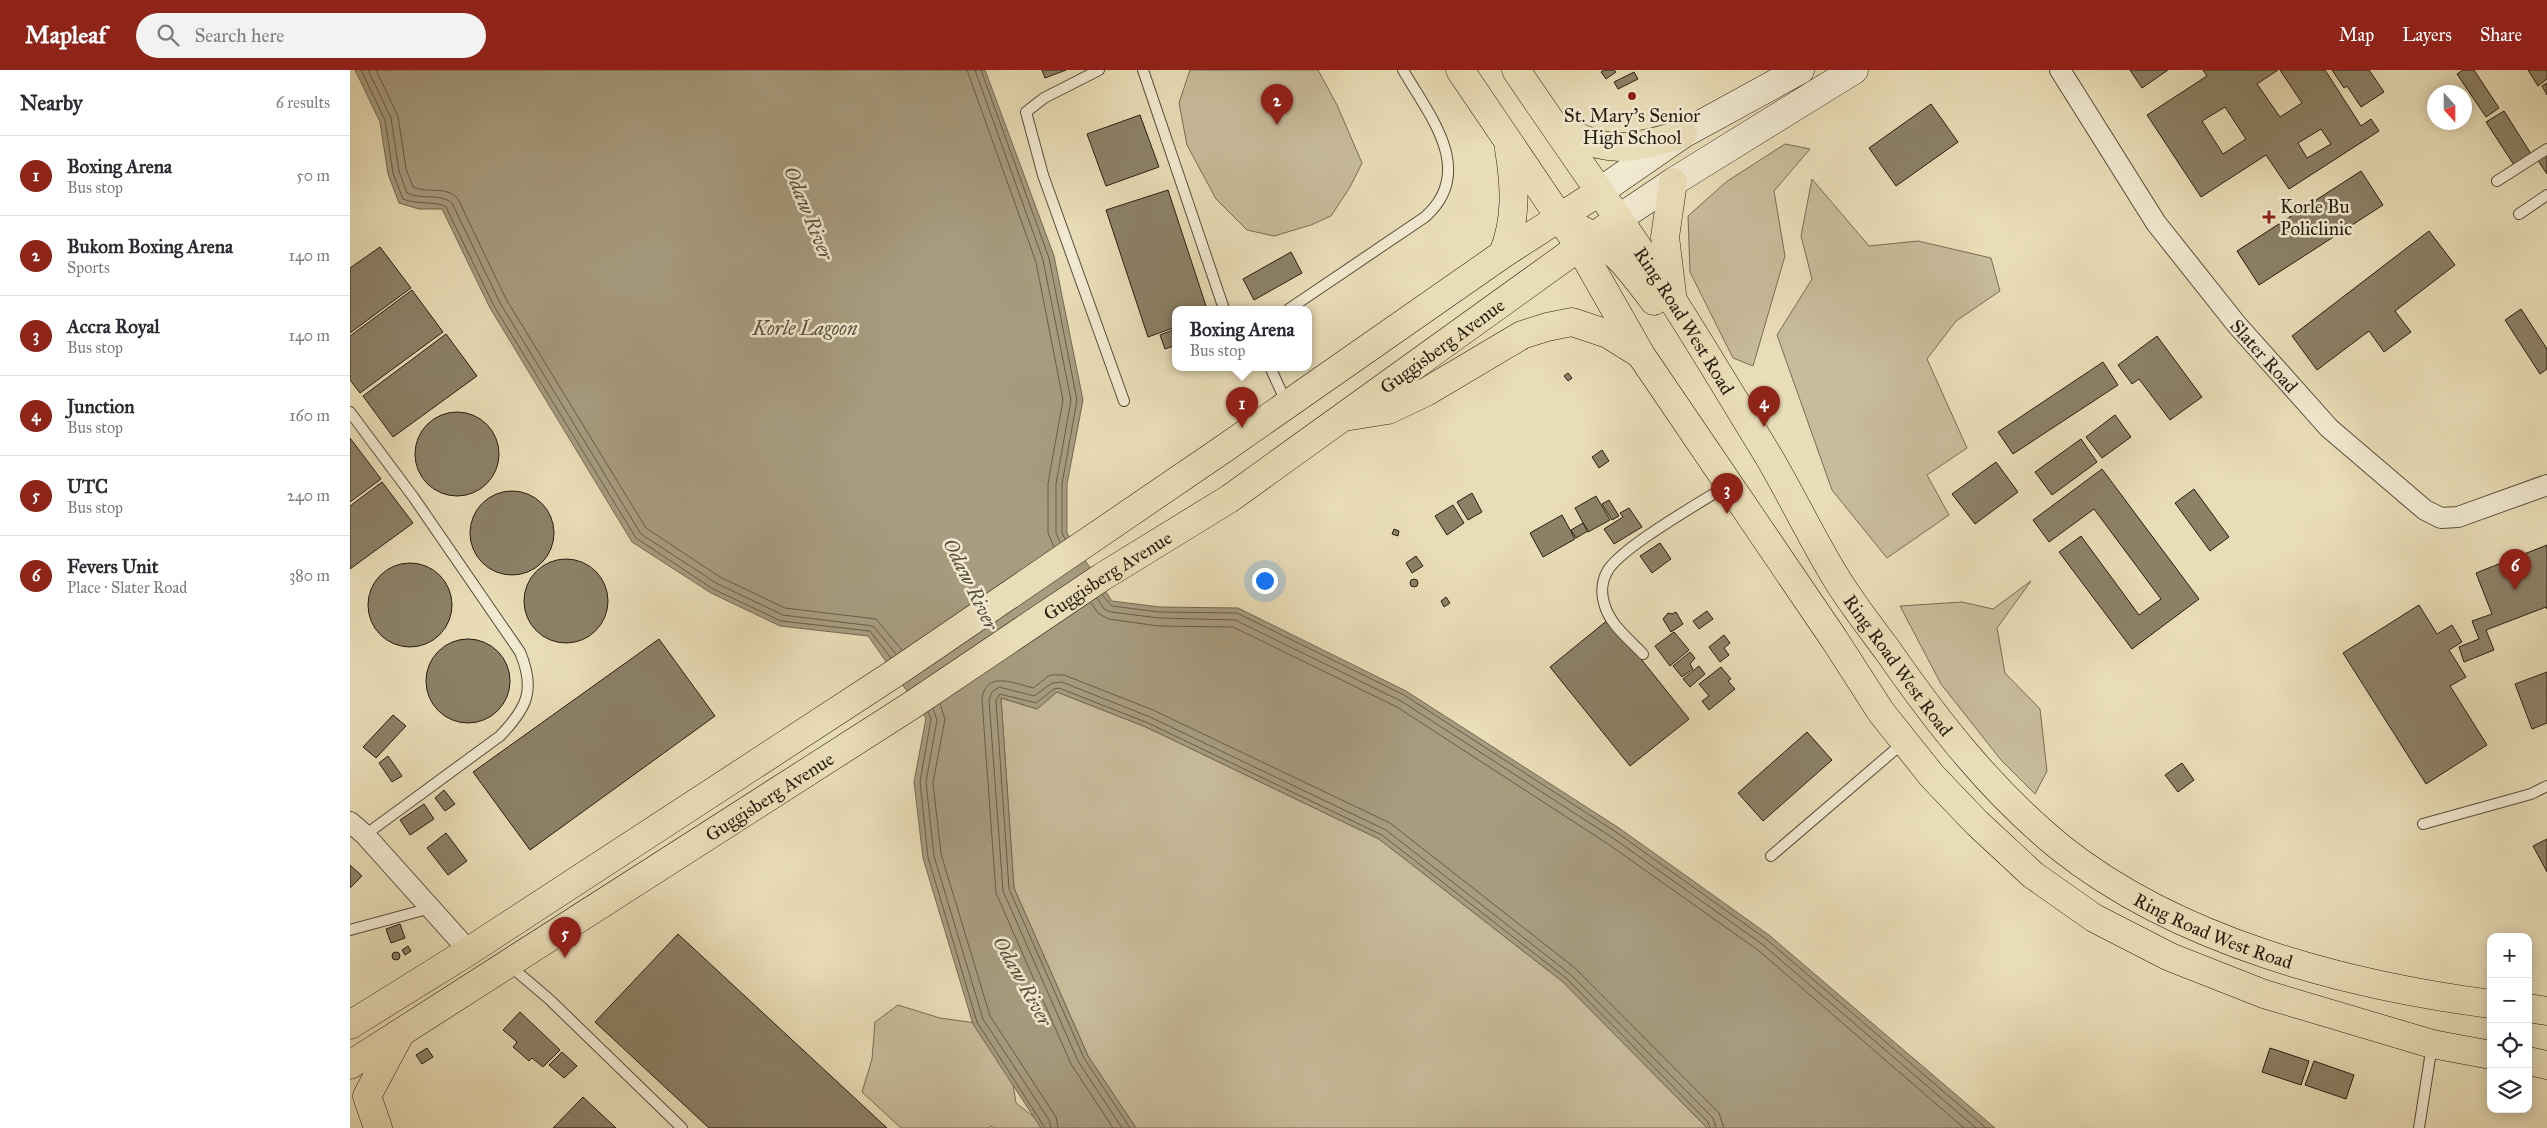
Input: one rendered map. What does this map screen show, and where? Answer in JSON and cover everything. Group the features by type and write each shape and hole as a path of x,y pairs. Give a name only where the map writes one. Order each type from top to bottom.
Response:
{"main road":[{"path":"1460,70 1559,219 1587,241 1618,257 1653,300 1808,540 1838,582"},
{"name":"Ring Road West Road","path":"1516,70 1618,219 1674,305 1770,460 1838,582 1948,734 1997,790 2063,849 2122,889 2181,920 2240,945 2306,966 2440,997 2487,1003"},
{"name":"Guggisberg Avenue","path":"356,1017 469,951 892,674 1081,547 1503,254 1559,219 1683,134 1800,70"},
{"name":"Guggisberg Avenue","path":"350,1065 509,965 912,705 1102,577 1229,499 1283,462 1618,219 1673,182 1854,70"},
{"path":"1554,125 1597,146 1618,148 1683,134"},
{"path":"1503,254 1514,213 1515,187 1508,143"},
{"path":"1673,182 1665,237 1674,305"},
{"name":"Ring Road West Road","path":"1587,241 1641,355 1881,712 1932,776 1977,823 2033,875 2094,918 2170,957 2264,994 2432,1044 2487,1054"},
{"path":"1283,462 1347,417 1388,410 1426,392 1522,335 1547,327 1572,322 1608,334 1641,355"},
{"path":"2532,1009 2547,1011"},
{"path":"378,1128 367,1096 400,1034"},
{"path":"2532,1062 2547,1065"}],"street":[{"name":"Slater Road","path":"2060,70 2156,223 2237,325 2336,434 2425,510 2441,518 2458,517 2547,485"},
{"path":"357,828 469,951"}],"lane":[{"path":"1099,70 1044,98 1026,112 1043,175 1124,401"},
{"path":"1143,70 1223,306"},
{"path":"1293,306 1425,217 1435,208 1444,190 1449,164 1445,144 1403,70"},
{"path":"2498,181 2547,149"},
{"path":"2519,214 2547,195"},
{"path":"1272,371 1287,405"},
{"path":"350,412 414,498 514,644 528,671 528,694 519,717 500,736 357,828"},
{"path":"1643,654 1613,623 1607,612 1602,588 1607,572 1616,559 1729,484"},
{"path":"1771,856 1905,742"},
{"path":"2423,824 2531,794 2547,786"},
{"path":"350,930 431,908"},
{"path":"509,965 549,999 682,1128"},
{"path":"2419,1128 2432,1044"}],"shaded area":[{"path":"1190,70 1318,70 1337,105 1362,163 1350,187 1331,216 1311,225 1274,236 1247,230 1216,199 1187,145 1179,103"},
{"path":"1785,144 1810,149 1774,191 1785,256 1753,366 1733,358 1690,272 1688,216 1726,182"},
{"path":"1812,179 1869,246 1918,241 1991,258 2000,291 1956,321 1927,359 1967,448 1927,475 1949,515 1887,558 1832,490 1777,335 1812,279 1801,236"},
{"path":"2031,581 1997,628 2005,673 2040,709 2047,771 2035,794 2001,760 1941,684 1900,606 1962,602 1993,609"},
{"path":"1057,692 1146,727 1379,839 1563,982 1707,1128 1136,1128 1088,1056 1014,888 1001,698 1037,709"},
{"path":"898,1005 940,1018 1004,1027 1016,1103 1048,1128 994,1128 991,1126 990,1128 901,1128 862,1092 872,1059 875,1022"}],"water":[{"name":"Korle Lagoon","path":"355,70 985,70 1054,256 1083,400 1067,484 1067,533 1112,601 1160,607 1238,608 1406,691 1619,828 1769,935 1995,1128 1707,1128 1563,982 1379,839 1146,727 1057,692 1037,709 1001,698 1014,888 1088,1056 1136,1128 1041,1128 973,1024 923,858 914,782 926,718 868,636 780,626 711,593 632,542 490,308 442,209 419,209 399,203 388,174 380,122"}],"building":[{"path":"1042,70 1066,70 1045,78"},
{"path":"1604,70 1614,70 1616,72 1606,79 1601,72"},
{"path":"2130,70 2168,70 2142,88"},
{"path":"2203,70 2278,70 2257,84 2280,117 2302,103 2280,70 2325,70 2361,126 2371,119 2379,131 2289,189 2266,155 2201,197 2147,115 2207,76","holes":["2225,107 2246,139 2223,154 2202,121","2321,129 2331,144 2307,158 2298,143"]},
{"path":"2332,70 2369,70 2384,92 2361,107 2347,86 2344,88"},
{"path":"2463,70 2474,70 2499,108 2486,117 2472,96 2472,85 2464,85 2457,74"},
{"path":"2528,70 2547,70 2547,79 2538,86"},
{"path":"1634,72 1638,79 1618,89 1614,82"},
{"path":"2547,83 2547,95 2542,86"},
{"path":"1931,104 1958,142 1896,186 1869,148"},
{"path":"2504,111 2533,157 2516,168 2486,122"},
{"path":"1140,115 1159,167 1106,186 1087,134"},
{"path":"2547,152 2547,174 2537,159"},
{"path":"2361,171 2383,205 2259,285 2237,251"},
{"path":"1168,190 1206,306 1172,306 1172,328 1148,337 1106,210"},
{"path":"2429,231 2455,265 2395,311 2411,332 2384,352 2369,331 2317,370 2292,336"},
{"path":"380,247 411,288 350,333 350,268"},
{"path":"1291,252 1302,273 1254,300 1243,279"},
{"path":"412,290 443,332 360,393 350,380 350,336"},
{"path":"2521,309 2547,349 2547,369 2540,374 2505,320"},
{"path":"1172,330 1172,346 1165,349 1160,335"},
{"path":"446,334 477,376 393,437 363,396"},
{"path":"2157,336 2202,397 2170,420 2139,379 2132,384 2118,365"},
{"path":"2103,362 2118,385 2013,454 1998,432"},
{"path":"1568,373 1572,378 1568,381 1564,376"},
{"path":"457,412 480,419 492,431 499,454 492,477 480,489 457,496 434,489 422,477 415,454 422,431 434,419"},
{"path":"2115,415 2131,437 2102,458 2086,437"},
{"path":"350,438 381,479 350,502"},
{"path":"2081,439 2097,462 2052,495 2035,472"},
{"path":"1602,450 1609,461 1599,468 1592,457"},
{"path":"1996,462 2018,492 1975,524 1952,494"},
{"path":"2102,469 2199,599 2132,649 2059,552 2081,536 2139,615 2161,599 2094,509 2049,542 2033,520"},
{"path":"382,482 413,523 350,569 350,506"},
{"path":"2194,489 2229,537 2210,551 2175,503"},
{"path":"512,491 528,494 542,503 551,517 554,533 551,549 542,563 528,572 512,575 496,572 482,563 473,549 470,533 473,517 482,503 496,494"},
{"path":"1472,493 1482,512 1468,520 1457,502"},
{"path":"1596,496 1610,520 1588,532 1575,508"},
{"path":"1609,500 1619,516 1612,520 1602,504"},
{"path":"1453,505 1464,523 1447,535 1435,516"},
{"path":"1629,508 1642,527 1614,544 1604,529 1623,517 1620,513"},
{"path":"1562,515 1575,539 1543,557 1530,533"},
{"path":"1583,523 1588,531 1576,538 1571,530"},
{"path":"1394,529 1399,531 1398,536 1392,534"},
{"path":"1660,543 1671,559 1652,573 1640,556"},
{"path":"2547,545 2547,609 2546,607 2486,630 2494,650 2464,662 2459,647 2479,639 2472,621 2492,614 2476,573"},
{"path":"1416,556 1423,566 1412,573 1406,563"},
{"path":"566,559 582,562 601,578 605,585 608,601 605,617 589,636 582,640 566,643 550,640 531,624 527,617 524,601 527,585 543,566 550,562"},
{"path":"410,563 433,570 445,582 452,605 445,628 433,640 410,647 387,640 375,628 368,605 375,582 387,570"},
{"path":"1414,579 1418,583 1414,587 1410,583"},
{"path":"1446,597 1450,603 1444,607 1441,601"},
{"path":"2419,605 2437,634 2452,625 2462,642 2449,650 2466,677 2450,686 2487,745 2426,784 2343,653"},
{"path":"1707,611 1713,619 1699,629 1693,621"},
{"path":"1676,612 1683,624 1671,632 1663,619 1668,613"},
{"path":"1609,619 1689,719 1630,766 1550,667"},
{"path":"1674,632 1689,650 1670,666 1655,646"},
{"path":"1724,635 1730,643 1724,648 1729,655 1720,662 1709,647"},
{"path":"468,639 484,642 503,658 507,665 510,681 507,697 491,716 484,720 468,723 452,720 433,704 429,697 426,681 429,665 445,646 452,642"},
{"path":"659,639 715,716 530,850 473,772"},
{"path":"1690,652 1695,658 1690,664 1693,669 1682,677 1673,666"},
{"path":"1699,666 1705,674 1690,687 1683,679"},
{"path":"1721,667 1731,679 1728,681 1735,689 1709,710 1702,701 1709,696 1699,684"},
{"path":"2547,672 2547,723 2532,729 2515,684"},
{"path":"393,715 406,726 376,758 363,747"},
{"path":"1807,732 1832,760 1763,821 1738,793"},
{"path":"388,756 402,776 392,782 379,763"},
{"path":"2182,763 2194,780 2178,792 2165,775"},
{"path":"444,790 455,804 445,811 435,798"},
{"path":"424,804 434,819 410,835 400,820"},
{"path":"446,833 467,861 448,875 427,848"},
{"path":"2547,839 2547,872 2533,846"},
{"path":"350,865 362,876 350,888"},
{"path":"400,924 405,938 391,943 386,929"},
{"path":"678,934 887,1128 709,1128 595,1022"},
{"path":"408,946 411,951 405,955 402,950"},
{"path":"396,952 400,956 396,960 392,956"},
{"path":"520,1012 560,1050 543,1067 532,1058 529,1061 513,1047 517,1042 503,1030"},
{"path":"427,1048 433,1057 422,1064 416,1055"},
{"path":"2270,1048 2309,1061 2301,1085 2262,1072"},
{"path":"562,1052 577,1066 564,1078 549,1065"},
{"path":"2314,1061 2354,1075 2346,1099 2305,1085"},
{"path":"583,1097 616,1128 553,1128"}],"place":[{"name":"St. Mary's Senior High School","path":"1632,96"},
{"name":"Bukom Boxing Arena","path":"1277,125"},
{"name":"Korle Bu Policlinic","path":"2269,217"},
{"name":"Junction","path":"1764,427"},
{"name":"Boxing Arena","path":"1242,428"},
{"name":"Accra Royal","path":"1727,514"},
{"name":"Fevers Unit","path":"2515,590"},
{"name":"UTC","path":"565,958"}],"water label":[{"name":"Odaw River","path":"809,213"},
{"name":"Odaw River","path":"971,584"},
{"name":"Odaw River","path":"1023,981"}]}
